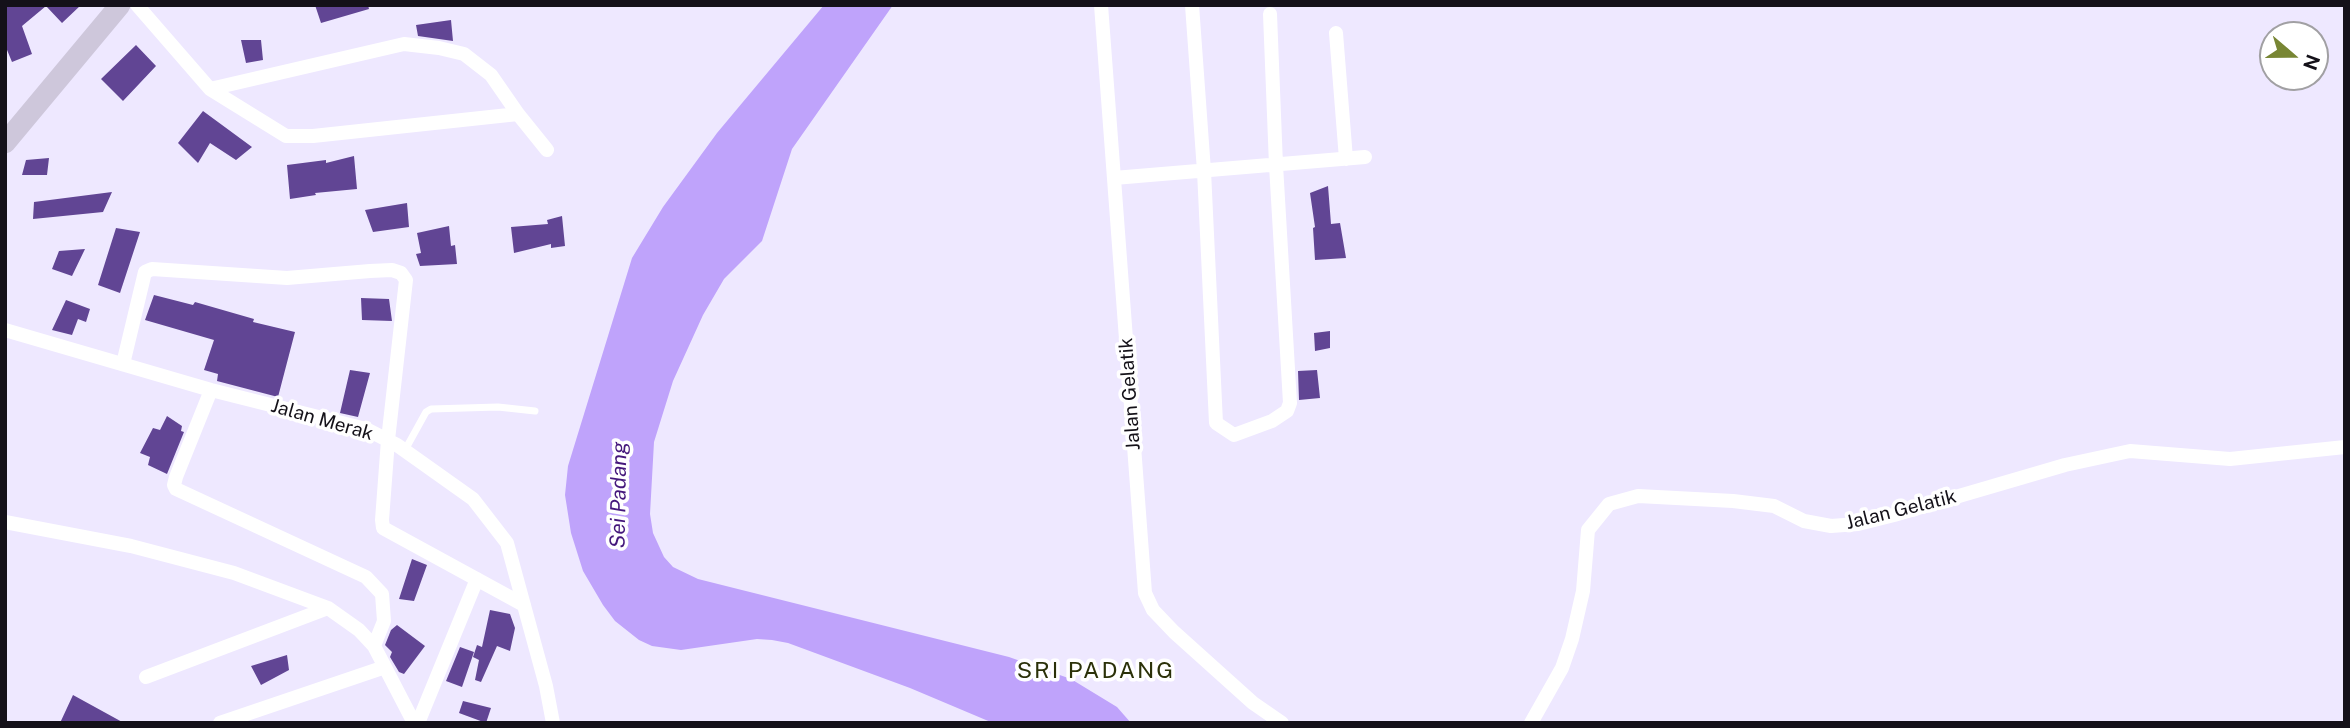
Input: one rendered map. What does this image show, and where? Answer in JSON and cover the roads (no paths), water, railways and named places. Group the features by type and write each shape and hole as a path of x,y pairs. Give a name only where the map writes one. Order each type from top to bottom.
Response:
{"main road":[{"path":"5,143 120,5"}],"street":[{"path":"136,5 210,89 286,136 313,136 518,114"},
{"name":"Jalan Gelatik","path":"1101,5 1145,593 1153,610 1174,632 1253,703 1282,723"},
{"path":"1192,5 1204,171 1216,423 1234,435 1272,421 1287,411 1290,403 1270,15"},
{"path":"1336,33 1346,159"},
{"path":"210,89 404,44 439,48 464,54 491,75 547,150"},
{"path":"1114,178 1365,157"},
{"path":"123,364 145,272 152,269 286,278 392,270 401,273 406,280 388,440 383,528 524,605"},
{"name":"Jalan Merak","path":"5,330 211,390 366,429 405,450 473,499 507,543 546,686 553,723"},
{"path":"211,390 176,477 176,489 366,577 382,594 384,621 374,646"},
{"name":"Jalan Gelatik","path":"1531,723 1562,668 1572,639 1583,590 1588,530 1609,504 1638,496 1733,501 1774,506 1804,521 1831,526 1894,515 2065,466 2130,452 2230,459 2345,447"},
{"path":"5,522 131,546 221,570 328,608 359,630 374,646 416,723"},
{"path":"416,723 477,579"},
{"path":"146,677 328,608"},
{"path":"220,723 385,667"}],"lane":[{"path":"405,450 426,412 432,408 498,407 535,411"}],"water":[{"name":"Sei Padang","path":"824,5 893,5 792,149 762,241 724,279 703,315 673,381 654,442 650,514 653,533 664,557 673,567 698,579 1009,657 1071,679 1117,707 1131,723 993,723 910,688 788,643 772,640 757,639 681,650 652,646 639,640 615,621 583,571 571,533 565,495 568,466 632,258 663,207 717,133"}],"district":[{"name":"SRI PADANG","path":"1096,671"}]}
